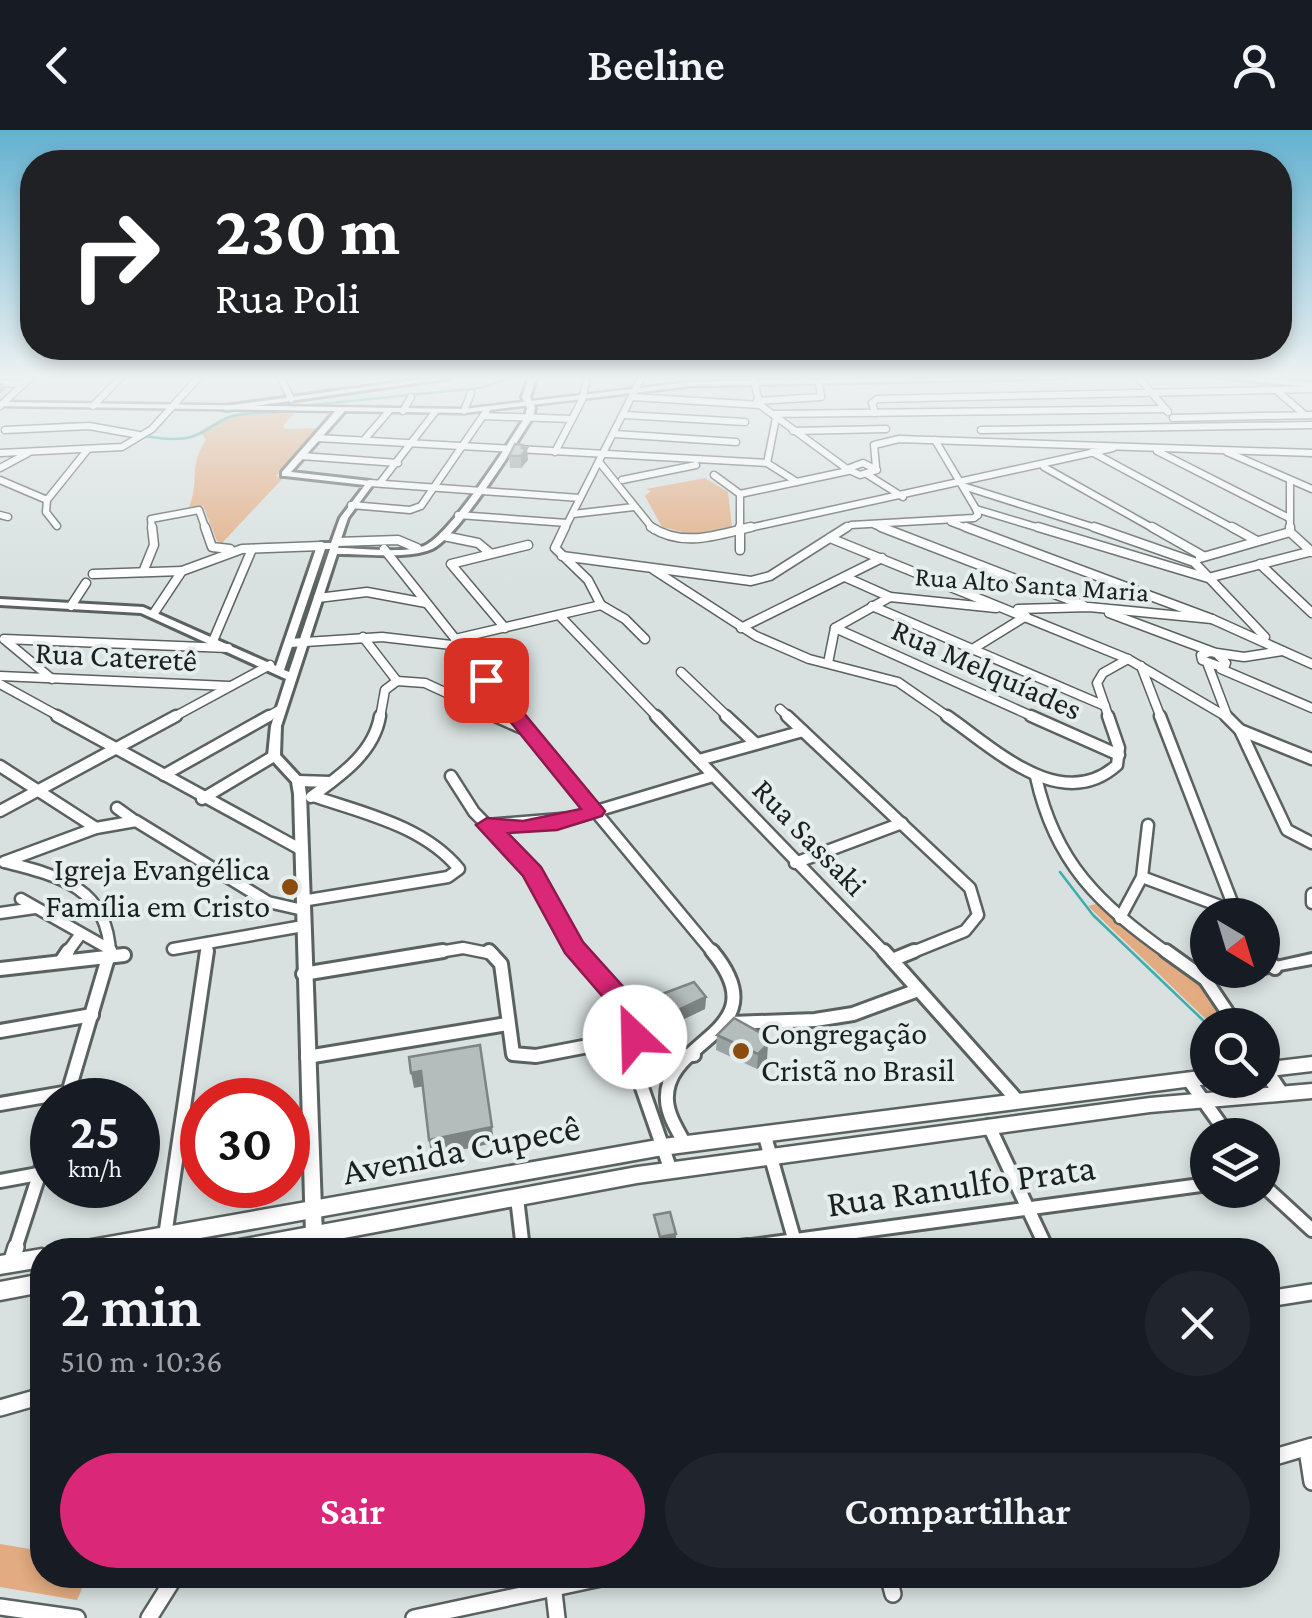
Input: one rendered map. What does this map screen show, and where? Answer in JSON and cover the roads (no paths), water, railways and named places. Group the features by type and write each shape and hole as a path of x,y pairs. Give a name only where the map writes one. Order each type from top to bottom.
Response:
{"main road":[{"path":"1280,1067 1312,1064"},
{"name":"Avenida Cupecê","path":"154,1238 663,1146 1190,1079"},
{"name":"Avenida Cupecê","path":"1280,1091 1312,1091"},
{"name":"Avenida Cupecê","path":"303,1238 671,1170 1221,1098"},
{"path":"0,1291 30,1285"}],"street":[{"path":"0,453 118,447"},
{"path":"309,447 286,475 580,498"},
{"path":"274,756 281,710 350,504 409,447"},
{"path":"350,504 413,509 424,502 459,447"},
{"path":"484,447 602,459 767,463 797,482"},
{"path":"556,452 558,447"},
{"path":"608,447 555,548 592,584 602,605 625,619 645,639"},
{"path":"767,463 769,447"},
{"path":"816,447 904,497"},
{"path":"868,475 876,472 873,447"},
{"path":"562,556 752,581 770,576 851,525 977,516 965,485 941,447"},
{"path":"1085,447 1093,455 1257,541"},
{"path":"1105,447 1312,453"},
{"path":"602,459 622,480 647,528 666,537 709,540 965,485 1113,448"},
{"path":"1151,448 1290,518"},
{"path":"57,526 46,512 47,500 88,449"},
{"path":"143,572 154,546 151,519 200,510 214,548 429,547 444,536 510,449"},
{"path":"0,468 33,450"},
{"path":"1227,451 1310,494"},
{"path":"301,456 398,462"},
{"path":"714,475 740,494 853,467 874,457"},
{"path":"622,480 712,462"},
{"path":"1043,466 1203,556"},
{"path":"853,467 876,467"},
{"path":"0,480 47,500"},
{"path":"1292,483 1290,532 1312,551"},
{"path":"965,485 1146,542 1194,562 1270,643"},
{"path":"740,494 740,550"},
{"path":"1290,496 1310,494"},
{"path":"573,514 634,506"},
{"path":"976,509 1208,578 1312,551"},
{"path":"458,515 568,524"},
{"path":"945,520 1212,619 1312,664"},
{"path":"870,522 1215,653 1244,657 1282,650"},
{"path":"1194,562 1203,556 1290,532"},
{"path":"444,536 478,543 490,553"},
{"path":"830,538 976,601 1008,609 1128,659 1227,718 1240,730 1312,759"},
{"path":"335,546 398,540 417,548"},
{"path":"505,628 451,565 528,545"},
{"path":"0,811 230,686 275,667 290,643 322,546"},
{"path":"93,574 182,571 247,549"},
{"path":"213,641 247,549"},
{"path":"384,549 527,730 730,973 734,1002 725,1023 675,1076 667,1092 669,1111 685,1144"},
{"path":"742,628 882,558"},
{"path":"1260,564 1312,613"},
{"path":"654,570 742,628 801,656 898,682 1036,777 1060,782 1090,782 1114,770 1119,755 1098,678 1128,659"},
{"path":"154,613 182,571"},
{"path":"845,576 890,597"},
{"path":"72,606 86,583"},
{"path":"318,598 368,592 427,603"},
{"name":"Rua Alto Santa Maria","path":"835,628 890,597 976,601"},
{"path":"0,602 154,613 293,678"},
{"path":"290,643 363,637 458,642 602,605"},
{"path":"872,606 1105,706"},
{"name":"Rua Alto Santa Maria","path":"1008,609 1090,607 1212,619"},
{"name":"Rua Sassaki","path":"560,615 892,960 1017,1100"},
{"path":"970,650 1026,616"},
{"path":"828,664 835,628"},
{"name":"Rua Melquíades","path":"835,628 1119,755"},
{"path":"363,637 397,681"},
{"path":"1178,637 1208,665 1227,718"},
{"path":"2,638 231,648"},
{"path":"2,638 52,679"},
{"path":"1201,655 1215,653"},
{"path":"1215,653 1221,668 1216,683"},
{"path":"1294,657 1312,654"},
{"path":"1208,665 1312,708"},
{"path":"1141,666 1231,898"},
{"path":"681,672 755,742"},
{"name":"Rua Cateretê","path":"0,676 230,686"},
{"path":"306,800 356,762 380,718 385,690 397,681 425,683 527,730"},
{"path":"0,684 300,850"},
{"path":"780,709 970,888 978,915 965,930 892,960"},
{"path":"164,775 281,710"},
{"path":"1240,730 1287,830 1293,837 1312,844"},
{"path":"699,760 803,731"},
{"path":"274,756 298,781 306,800 300,850 314,1236"},
{"path":"202,799 274,756"},
{"path":"0,766 96,828"},
{"path":"452,776 465,801 533,872 574,947 627,1008 635,1042 634,1060 671,1170"},
{"path":"487,825 540,826 712,776"},
{"path":"1036,777 1040,808 1048,828 1083,884 1120,918 1190,968"},
{"path":"298,781 332,782"},
{"path":"173,949 208,943 303,912 448,877 458,871 453,860 438,849 393,825 306,800"},
{"path":"116,808 268,902 303,912"},
{"path":"2,861 96,828 136,822"},
{"path":"795,863 902,824"},
{"path":"1120,918 1142,877 1148,825"},
{"path":"2,861 77,884 105,920 110,953 72,1078"},
{"path":"1142,877 1197,898"},
{"path":"1312,894 1312,903"},
{"path":"21,899 110,953"},
{"path":"0,913 36,908"},
{"path":"62,960 80,935"},
{"path":"165,1236 208,943"},
{"path":"303,974 472,948 494,953 501,964 510,1051 518,1056 635,1042 672,1056 694,1055"},
{"path":"0,970 124,954"},
{"path":"1280,966 1312,958"},
{"path":"725,1023 837,1017 918,990"},
{"path":"0,1031 92,1014"},
{"path":"307,1057 506,1024"},
{"path":"672,1056 675,1076"},
{"path":"643,1092 653,1097 667,1092"},
{"path":"0,1104 30,1100"},
{"path":"1204,1100 1216,1118"},
{"path":"989,1126 1041,1238"},
{"path":"764,1133 794,1238"},
{"path":"0,1181 30,1175"},
{"name":"Rua Ranulfo Prata","path":"841,1238 1190,1186"},
{"path":"6,1264 30,1196"},
{"path":"517,1198 522,1238"},
{"path":"1280,1201 1312,1230"},
{"path":"1280,1297 1312,1292"},
{"path":"0,1408 30,1399"},
{"path":"1280,1456 1310,1448 1312,1482"},
{"path":"149,1618 168,1588"},
{"path":"414,1618 530,1588"},
{"path":"554,1588 557,1618"},
{"path":"891,1588 893,1594"},
{"path":"0,1607 78,1618"}],"waterway":[{"path":"1060,872 1093,915 1190,1008"}],"place":[{"name":"Igreja Evangélica Família em Cristo","path":"290,887"},
{"name":"Congregação Cristã no Brasil","path":"741,1051"}]}
